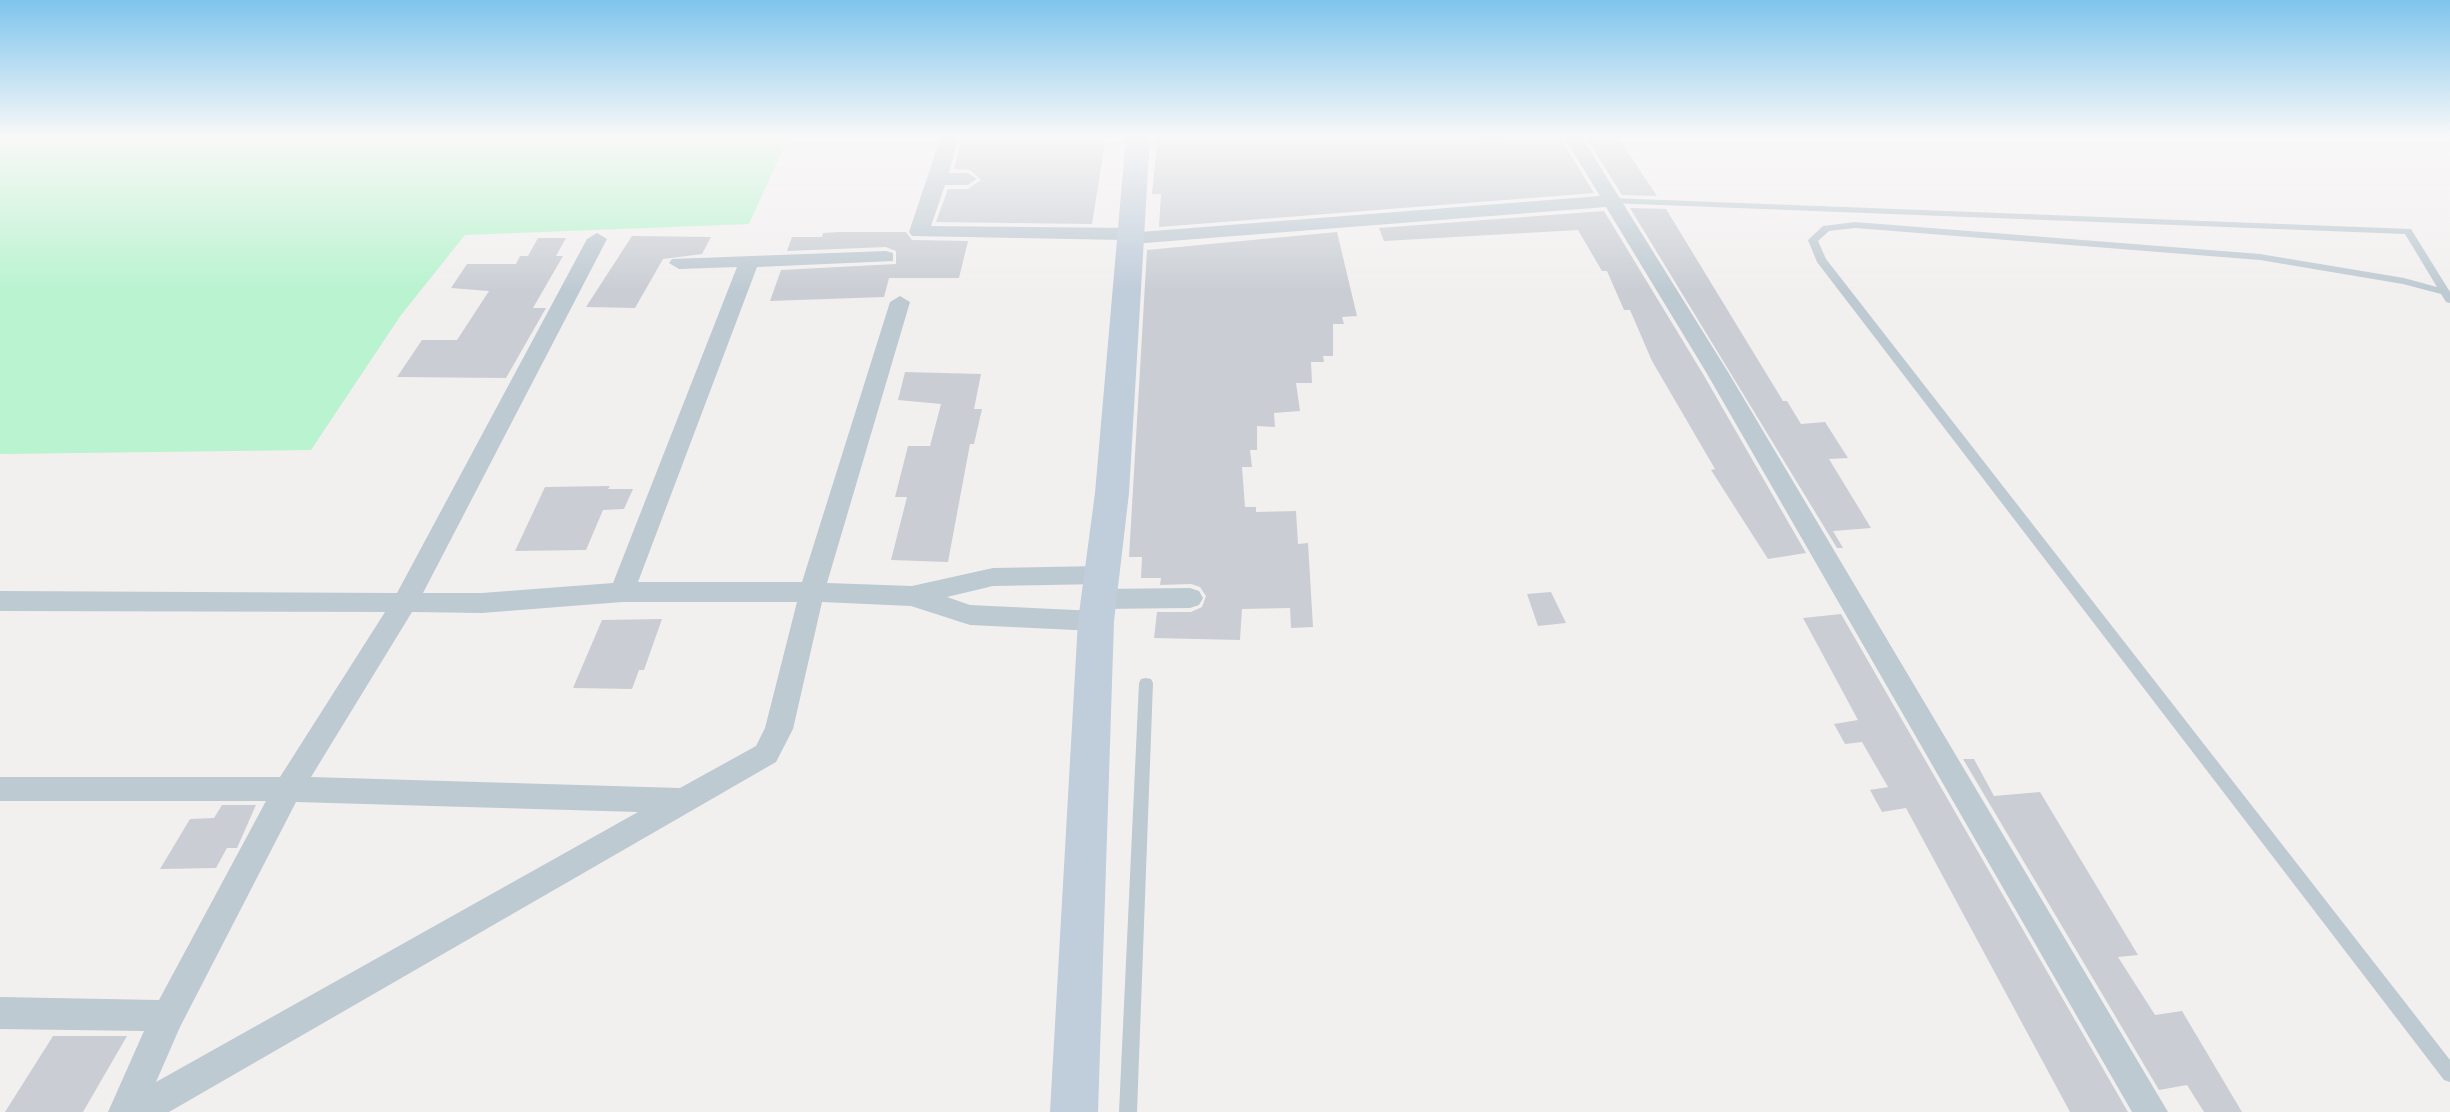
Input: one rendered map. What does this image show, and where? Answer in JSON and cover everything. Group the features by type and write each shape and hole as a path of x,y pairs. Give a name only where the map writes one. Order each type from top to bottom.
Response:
{"main road":[{"path":"1074,1112 1099,598 1122,493 1135,188"}],"street":[{"path":"935,188 919,229 923,234 1132,236 1612,201"},
{"path":"1604,188 1717,372 2151,1112"},
{"path":"124,1112 168,1016 288,788 404,602 597,239"},
{"path":"679,263 886,257"},
{"path":"622,592 749,260"},
{"path":"136,1112 766,754 779,730 812,592 900,302"},
{"path":"0,601 482,603 622,592 912,596 993,577 1099,598"},
{"path":"912,596 970,615 1099,598 1190,598"},
{"path":"0,788 288,788 688,801"},
{"path":"0,1013 168,1016"}],"lane":[{"path":"1612,201 2408,231 2447,296"},
{"path":"2447,296 2385,277 2260,257 1855,225 1826,228 1813,240 1821,260 2450,1074"},
{"path":"1128,1112 1146,683"}],"green space":[{"path":"0,188 765,188 749,224 465,235 401,315 311,450 0,454"}],"building":[{"path":"1098,188 1092,224 936,222 948,189"},
{"path":"1153,188 1591,188 1594,193 1159,227 1161,194 1152,194"},
{"path":"1618,188 1652,188 1657,196 1622,195"},
{"path":"1630,208 1666,209 1783,401 1787,401 1801,424 1825,422 1848,458 1829,459 1871,528 1833,531 1843,548 1837,548"},
{"path":"1604,211 1806,553 1768,559 1711,470 1715,469 1652,361 1630,310 1624,310 1607,271 1602,271 1578,230 1384,241 1379,228"},
{"path":"906,232 912,240 968,241 959,278 889,278 884,297 770,301 781,270 896,264 896,251 886,247 787,251 792,237 822,237 823,233"},
{"path":"1337,232 1357,316 1342,317 1344,324 1333,324 1333,356 1323,356 1324,362 1311,362 1312,383 1296,383 1300,411 1274,413 1275,427 1257,426 1257,450 1250,450 1252,467 1242,467 1245,507 1256,507 1256,512 1296,511 1298,544 1308,543 1313,627 1291,628 1290,608 1242,609 1240,640 1154,638 1157,612 1191,612 1202,607 1206,596 1200,587 1191,584 1160,585 1161,578 1141,578 1142,557 1129,557 1147,250"},
{"path":"632,236 711,237 702,254 663,259 635,308 586,307"},
{"path":"538,238 566,238 556,256 563,256 533,308 546,308 506,378 397,377 422,340 457,340 489,291 451,288 467,264 516,264 520,256 528,256"},
{"path":"905,372 981,374 974,409 982,409 974,444 970,444 948,562 891,560 907,497 895,497 908,446 930,446 941,404 898,400"},
{"path":"610,486 608,489 633,489 624,509 603,510 586,550 515,551 545,487"},
{"path":"1551,592 1566,623 1538,626 1527,594"},
{"path":"1841,614 2128,1112 2070,1112 1906,808 1882,812 1870,790 1888,787 1862,742 1845,744 1834,724 1858,720 1803,618"},
{"path":"662,619 644,670 639,670 632,689 573,688 602,620"},
{"path":"1963,759 1974,759 1994,796 2040,792 2138,955 2118,957 2155,1015 2182,1011 2242,1112 2204,1112 2187,1085 2159,1090"},
{"path":"222,805 256,805 237,848 227,848 216,868 160,869 190,819 214,818"},
{"path":"53,1036 127,1036 83,1112 5,1112"}]}
